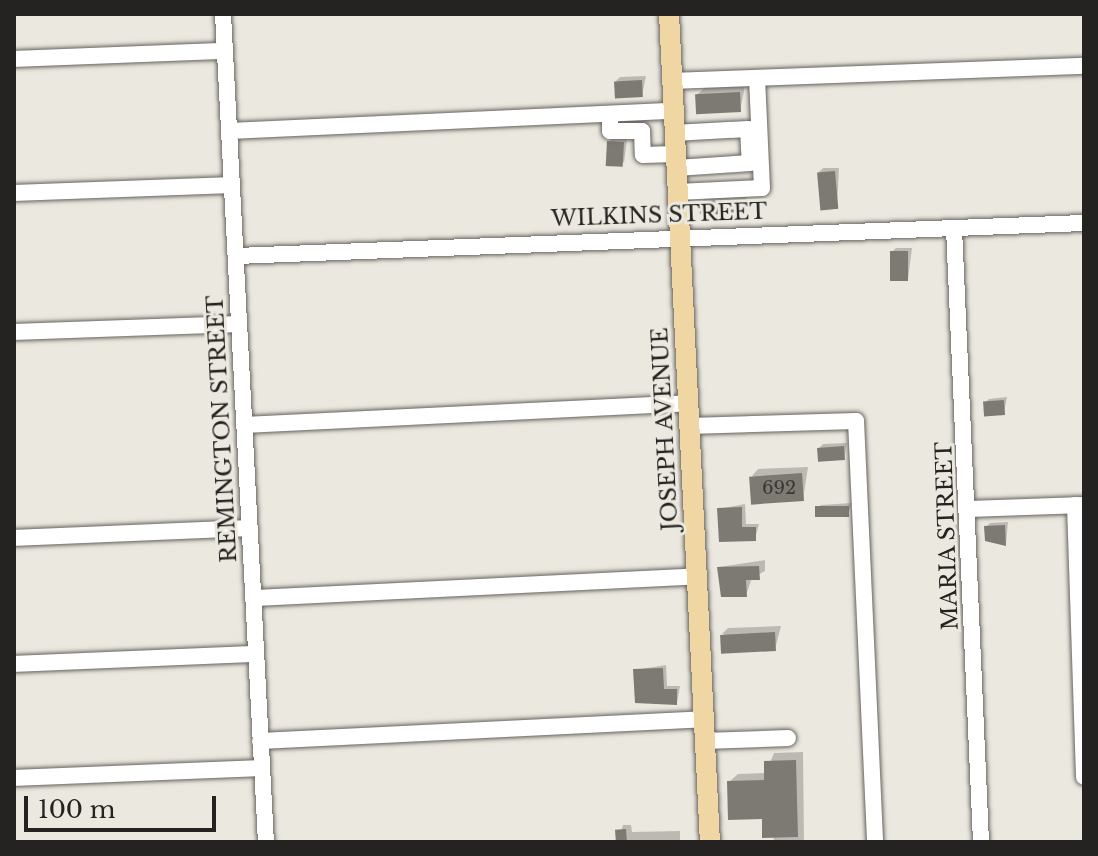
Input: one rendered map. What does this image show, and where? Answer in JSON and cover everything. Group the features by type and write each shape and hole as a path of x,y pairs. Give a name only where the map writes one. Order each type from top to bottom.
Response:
{"main road":[{"name":"JOSEPH AVENUE","path":"669,14 710,842"}],"street":[{"name":"REMINGTON STREET","path":"223,14 266,842"},
{"path":"14,59 225,51"},
{"path":"672,81 1084,66"},
{"path":"677,192 762,188 757,78"},
{"path":"229,131 673,111"},
{"path":"610,114 610,131 642,131 643,155 676,161 750,163 748,129 674,133"},
{"path":"14,193 232,185"},
{"name":"WILKINS STREET","path":"236,256 680,235 1084,223"},
{"name":"MARIA STREET","path":"954,228 969,509 981,842"},
{"path":"14,332 239,324"},
{"path":"244,425 688,403"},
{"path":"689,426 856,421 875,842"},
{"path":"969,509 1080,505 1084,777"},
{"path":"14,538 249,528"},
{"path":"253,598 696,576"},
{"path":"14,664 256,654"},
{"path":"260,741 703,719"},
{"path":"704,741 788,738"},
{"path":"14,778 261,768"}],"building":[{"path":"642,80 643,97 615,98 614,81"},
{"path":"740,92 741,112 696,114 695,94"},
{"path":"607,141 624,142 623,167 606,166"},
{"path":"835,171 838,209 820,210 817,173"},
{"path":"744,200 740,215 700,214 699,202"},
{"path":"890,251 908,251 908,281 890,281"},
{"path":"1004,400 1005,415 984,416 983,401"},
{"path":"844,446 845,460 818,462 817,448"},
{"path":"802,473 804,501 751,505 749,477"},
{"path":"815,506 849,506 849,517 815,517"},
{"path":"742,507 742,527 756,527 756,541 719,542 717,508"},
{"path":"1005,525 1006,546 985,541 984,526"},
{"path":"759,566 760,580 746,580 747,597 721,597 717,567"},
{"path":"775,632 776,651 721,654 720,635"},
{"path":"663,668 664,689 677,689 677,705 635,703 633,669"},
{"path":"796,760 798,837 762,838 762,819 728,820 727,781 764,780 764,761"},
{"path":"626,829 627,842 616,842 615,830"}]}
